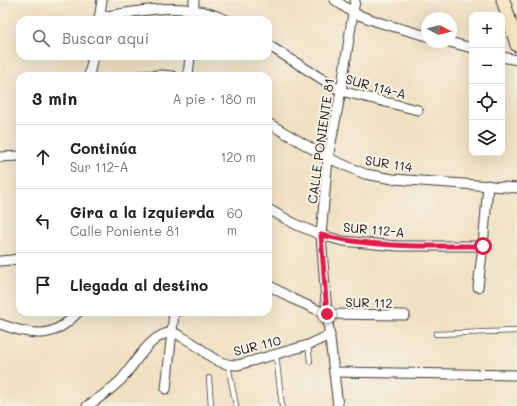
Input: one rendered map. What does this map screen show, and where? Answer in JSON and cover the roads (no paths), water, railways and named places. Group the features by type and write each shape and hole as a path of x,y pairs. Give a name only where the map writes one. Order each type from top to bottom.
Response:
{"main road":[{"path":"503,0 517,45"}],"street":[{"path":"99,16 102,0"},
{"path":"336,0 353,12 381,24 421,34"},
{"name":"CALLE PONIENTE 81","path":"338,406 327,314 321,235 328,158 354,0"},
{"path":"112,16 156,9 175,8 194,4 219,16"},
{"path":"193,16 194,4"},
{"path":"457,44 469,47"},
{"name":"SUR 114-A","path":"272,48 340,91 418,110"},
{"path":"505,58 517,60"},
{"path":"91,72 92,60"},
{"path":"188,72 190,60"},
{"name":"SUR 114","path":"272,125 328,158 365,174 393,179 517,188"},
{"path":"0,157 16,156"},
{"path":"478,287 488,185"},
{"name":"SUR 112-A","path":"272,212 321,235 344,240 397,246 483,246"},
{"path":"0,261 16,259"},
{"name":"SUR 112","path":"272,287 295,300 327,314 405,315"},
{"path":"0,324 13,329 41,334 62,326 73,316"},
{"path":"166,389 174,316"},
{"path":"87,406 101,398 121,379 152,341 162,335 173,333"},
{"name":"SUR 110","path":"173,333 192,342 219,363 228,365 238,365 276,355 308,345 330,335"},
{"path":"335,372 517,375"}],"lane":[{"path":"436,334 517,331"},
{"path":"308,345 310,361"},
{"path":"276,355 282,406"},
{"path":"228,365 236,406"},
{"path":"210,378 211,406"}]}
